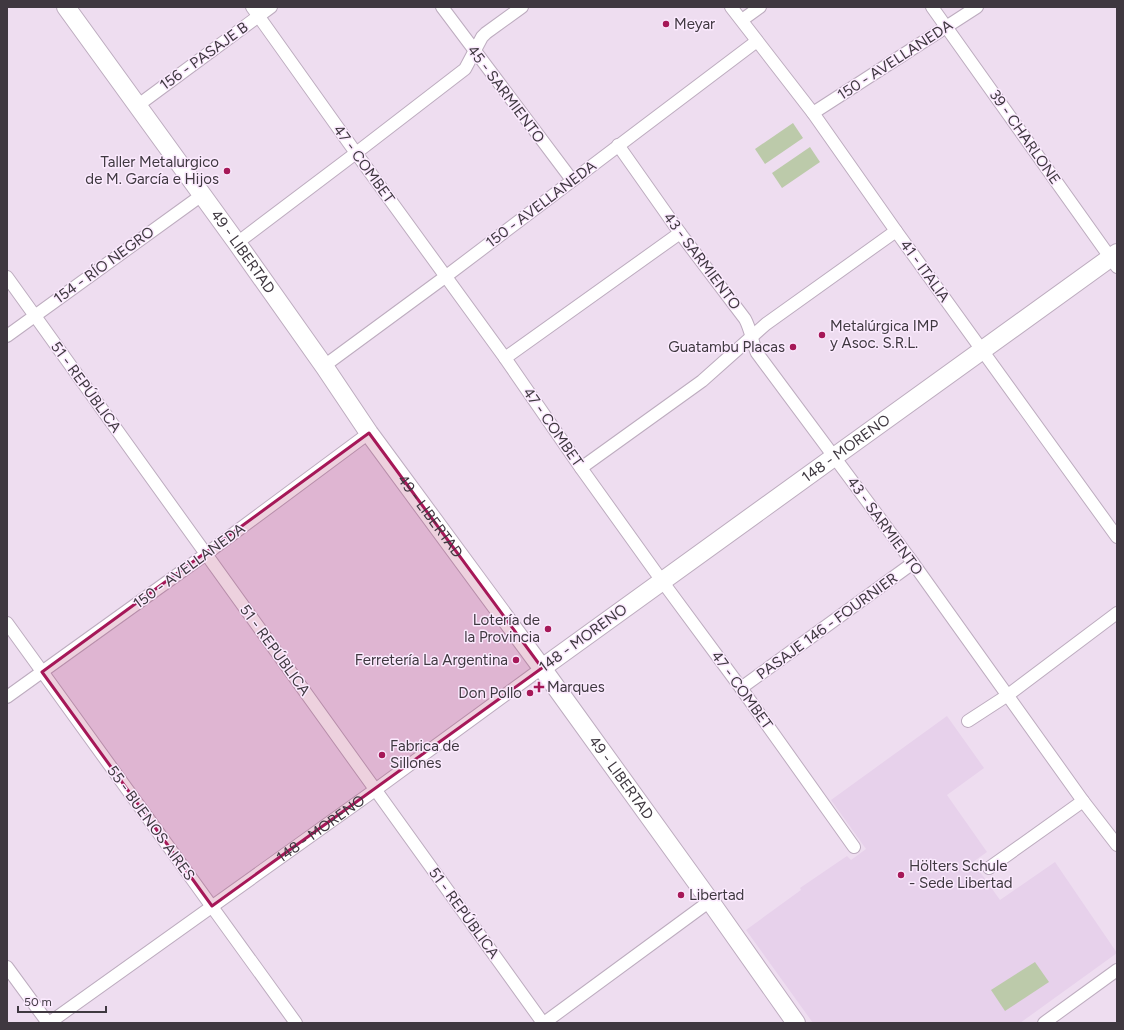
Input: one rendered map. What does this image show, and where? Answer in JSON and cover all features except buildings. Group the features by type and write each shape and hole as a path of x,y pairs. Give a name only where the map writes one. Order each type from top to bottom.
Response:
{"street":[{"name":"49 - LIBERTAD","path":"66,7 237,243 324,366 369,433 542,668 796,1023"},
{"name":"156 - PASAJE B","path":"137,106 256,11 271,7"},
{"name":"45 - SARMIENTO","path":"442,7 572,180"},
{"path":"237,243 466,69 482,37 522,7"},
{"name":"41 - ITALIA","path":"731,7 814,113 896,231 1117,538"},
{"path":"742,20 760,7"},
{"name":"39 - CHARLONE","path":"932,7 1115,259"},
{"name":"150 - AVELLANEDA","path":"814,113 978,7"},
{"name":"47 - COMBET","path":"256,11 356,153 505,358 581,468 741,688 854,848"},
{"name":"150 - AVELLANEDA","path":"324,366 445,277 757,41"},
{"name":"43 - SARMIENTO","path":"618,145 680,233 745,320 757,353 913,563 1117,845"},
{"name":"154 - RÍO NEGRO","path":"7,336 202,195"},
{"path":"581,468 702,381 766,324 896,231"},
{"path":"505,358 680,233"},
{"name":"148 - MORENO","path":"48,1023 375,790 982,350 1115,259"},
{"name":"51 - REPÚBLICA","path":"7,277 544,1023"},
{"name":"150 - AVELLANEDA","path":"7,697 206,554 369,433"},
{"name":"PASAJE 146 - FOURNIER","path":"741,688 913,563"},
{"path":"968,722 1008,695 1117,613"},
{"name":"55 - BUENOS AIRES","path":"7,623 296,1023"},
{"path":"989,868 1083,800"},
{"path":"544,1023 710,901"},
{"path":"7,967 48,1023"},
{"path":"1044,1023 1117,970"}],"highlighted area":[{"path":"369,433 542,668 212,906 42,672"}],"shaded area":[{"name":"Hölters Schule - Sede Libertad","path":"947,716 984,768 947,795 987,852 973,862 1000,900 1055,862 1117,953 1020,1023 813,1023 746,930 801,890 800,888 847,856 851,860 866,849 831,800"}],"green space":[{"path":"793,123 803,138 765,164 755,149"},
{"path":"810,147 820,162 782,188 772,173"},
{"path":"1035,962 1049,982 1005,1011 991,990"}],"place":[{"name":"Meyar","path":"666,24"},
{"name":"Taller Metalurgico de M. García e Hijos","path":"227,171"},
{"name":"Metalúrgica IMP y Asoc. S.R.L.","path":"822,335"},
{"name":"Guatambu Placas","path":"793,347"},
{"name":"Lotería de la Provincia","path":"548,629"},
{"name":"Ferretería La Argentina","path":"516,660"},
{"name":"Marques","path":"539,687"},
{"name":"Don Pollo","path":"530,693"},
{"name":"Fabrica de Sillones","path":"382,755"},
{"name":"Hölters Schule - Sede Libertad","path":"901,875"},
{"name":"Libertad","path":"681,895"}]}
